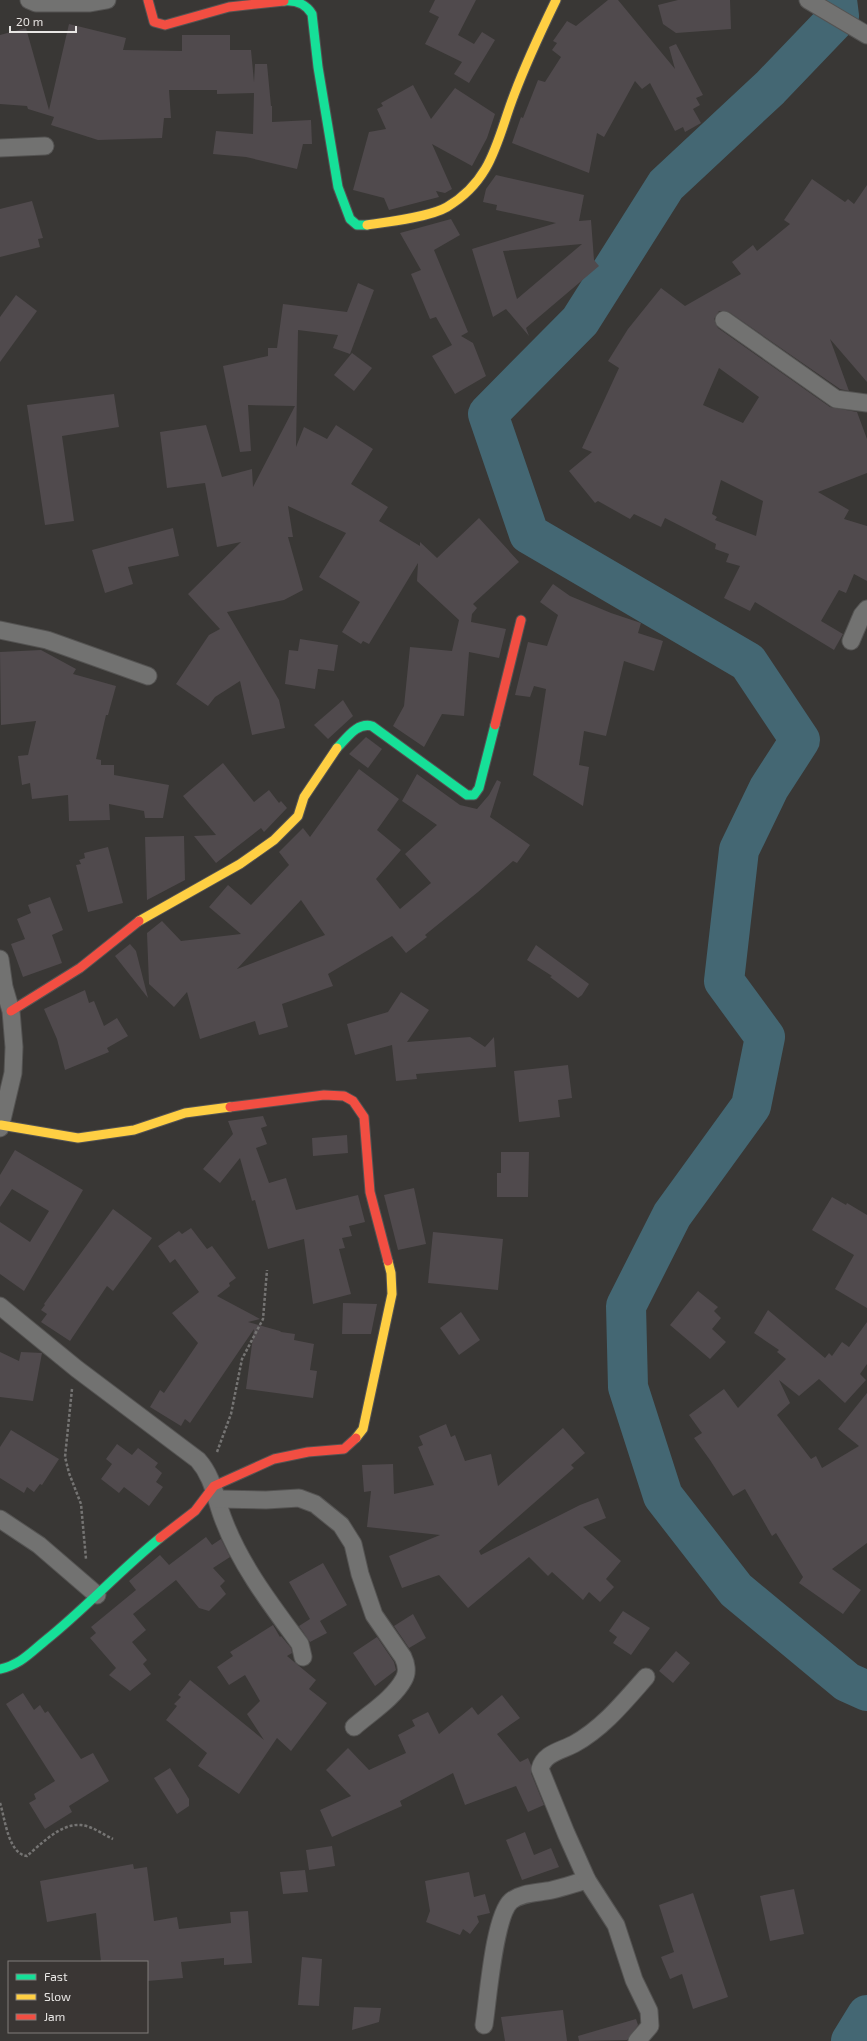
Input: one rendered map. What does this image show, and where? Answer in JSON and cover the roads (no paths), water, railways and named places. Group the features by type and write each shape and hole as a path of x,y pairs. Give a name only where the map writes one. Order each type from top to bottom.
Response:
{"street":[{"path":"29,0 36,3 90,4 107,0"},
{"path":"148,0 154,22 165,26 229,7 250,4 295,1 309,9 312,14 315,30 318,68 338,187 350,219 357,225 364,226 404,220 446,208 466,194 487,167 499,143 514,95 556,0"},
{"path":"813,3 867,34"},
{"path":"0,148 45,146"},
{"path":"724,320 836,400 867,403"},
{"path":"851,641 862,615 867,609"},
{"path":"11,1011 80,968 142,918 240,864 274,840 298,816 304,797 334,751 358,727 365,724 372,726 467,795 474,795 479,788 521,620"},
{"path":"0,630 47,640 148,676"},
{"path":"0,959 4,987 11,1011 14,1047 13,1073 0,1126 78,1138 134,1130 185,1113 324,1094 340,1094 352,1099 360,1107 364,1118 370,1192 391,1273 392,1294 363,1429 352,1443 344,1449 308,1452 274,1459 214,1487 195,1511 133,1560 41,1645 14,1666 0,1669"},
{"path":"0,1306 77,1369 198,1460 214,1487 224,1521 248,1570 300,1644 303,1657"},
{"path":"214,1487 266,1500 299,1498 310,1501 341,1525 353,1544 360,1574 374,1615 403,1657 406,1665 405,1678 392,1695 354,1727"},
{"path":"0,1519 39,1545 96,1595"},
{"path":"637,2041 650,2026 649,2011 634,1980 616,1925 587,1880 540,1769 542,1762 552,1754 574,1744 607,1720 646,1677"},
{"path":"484,2026 498,1930 504,1910 511,1901 523,1895 552,1890 587,1880"}],"waterway":[{"path":"837,0 839,16 770,88 666,185 580,321 488,414 529,534 748,662 800,740 769,788 739,850 724,981 765,1037 751,1106 672,1215 626,1306 628,1387 663,1496 736,1590 847,1682 867,1691"},
{"path":"851,2041 867,2015"}]}
